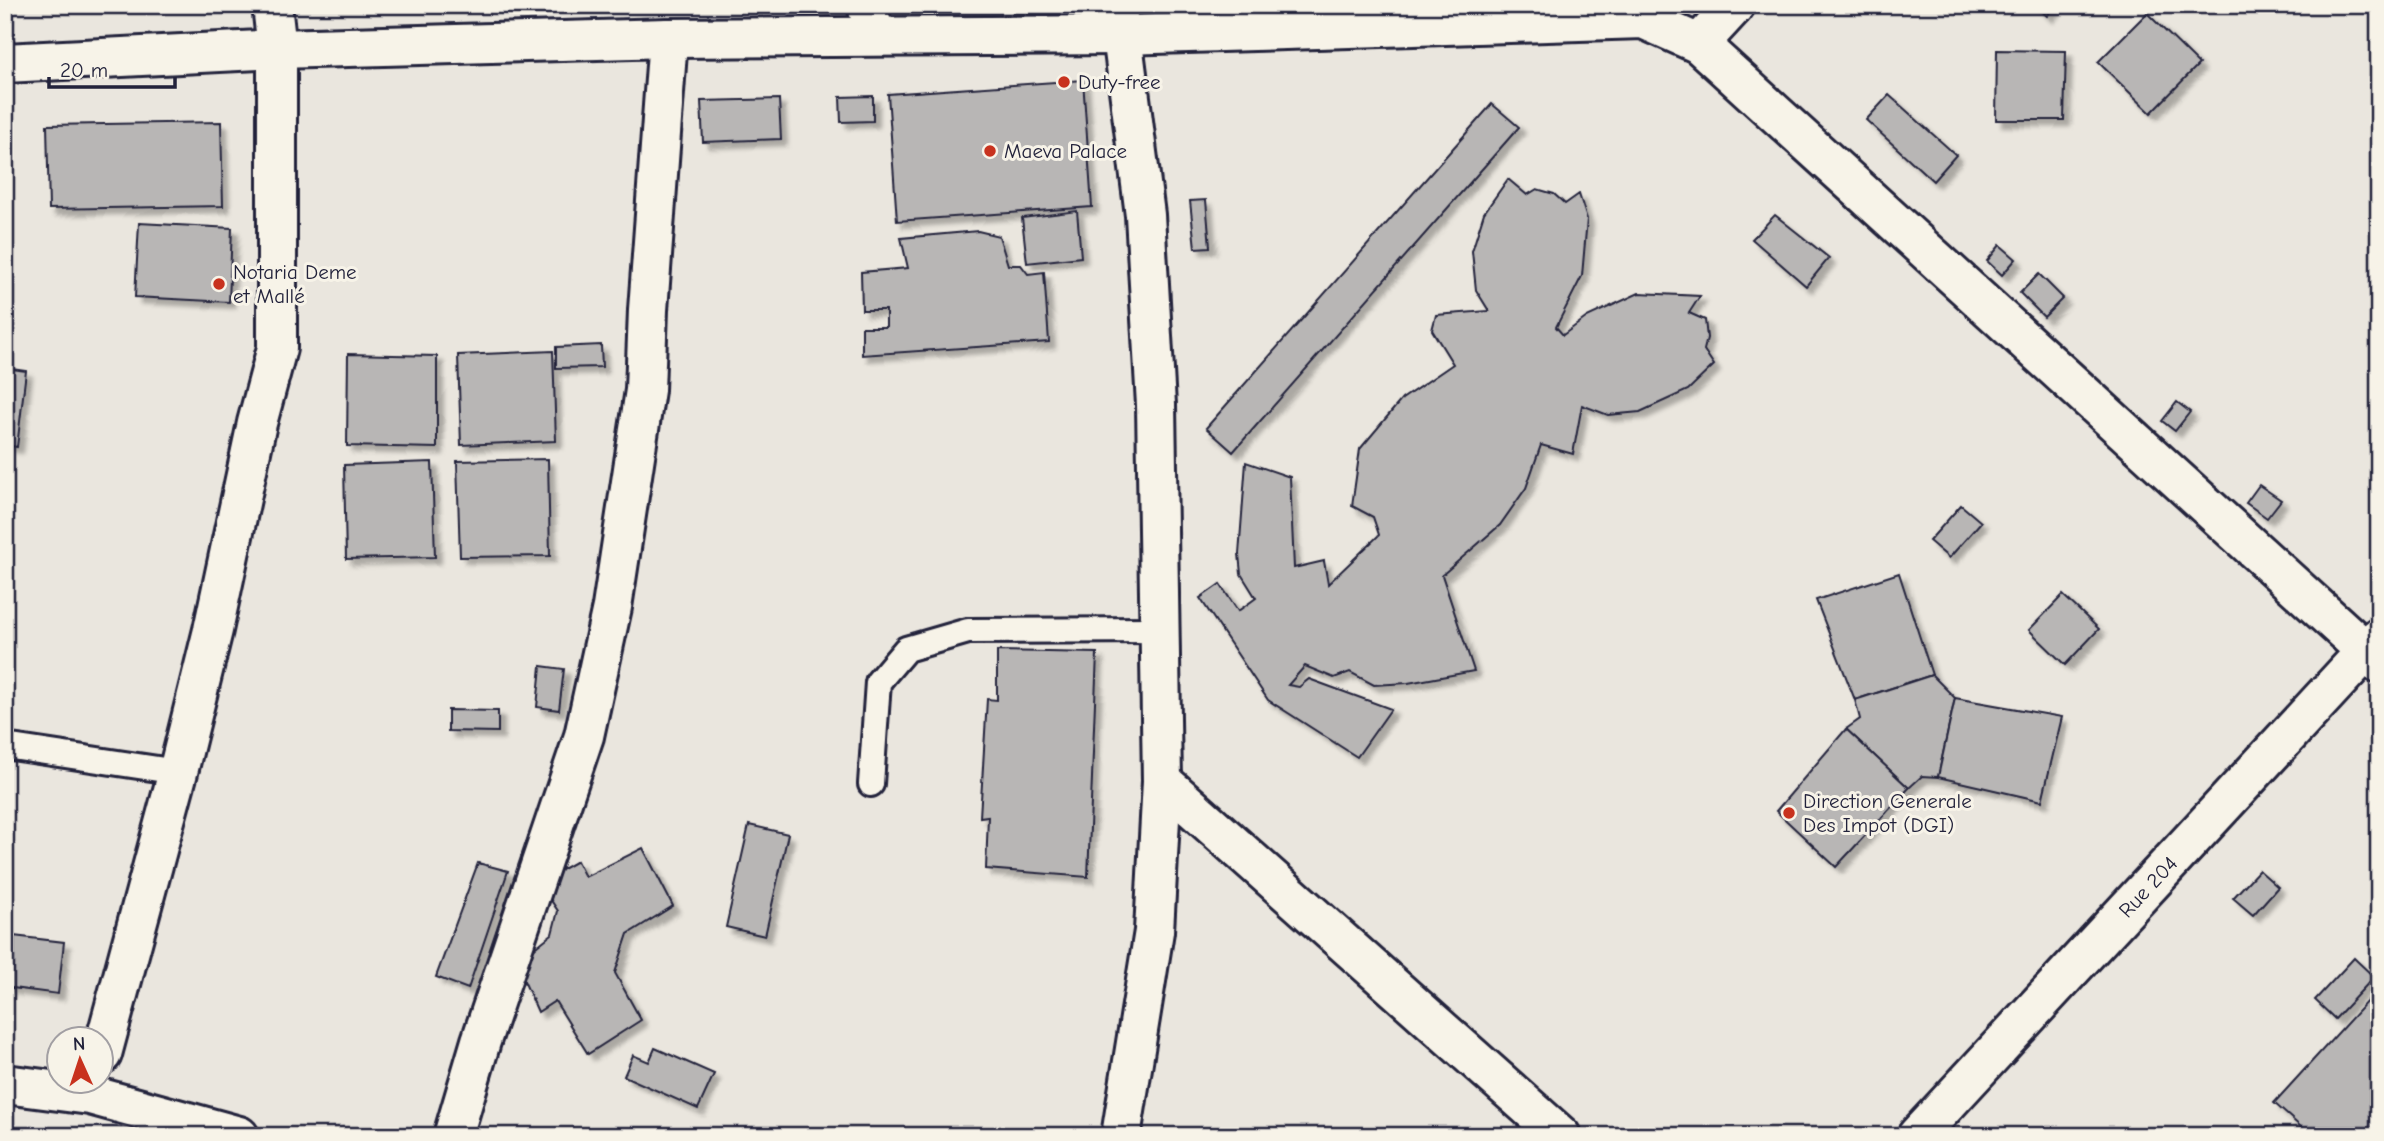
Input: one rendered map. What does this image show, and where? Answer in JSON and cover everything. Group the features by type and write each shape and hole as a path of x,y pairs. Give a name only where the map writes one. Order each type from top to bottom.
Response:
{"street":[{"path":"110,1026 178,772 213,630 257,424 277,348 277,48 272,5"},
{"path":"1699,44 1735,5"},
{"path":"5,63 277,48 668,38 871,21 1643,19 1699,44 2375,650"},
{"path":"1118,20 1145,215 1156,405 1162,781 1154,931 1121,1136"},
{"path":"453,1136 481,1041 584,736 612,607 645,390 668,38"},
{"name":"Rue 204","path":"1917,1136 2375,650"},
{"path":"1162,781 1560,1136"},
{"path":"5,1084 46,1086"},
{"path":"116,1096 239,1136"}],"lane":[{"path":"871,784 878,682 906,649 968,631 1160,631"},
{"path":"5,746 178,772"}],"building":[{"path":"2035,5 2056,5 2047,16"},
{"path":"2147,13 2199,64 2151,113 2098,62"},
{"path":"1997,50 2066,51 2064,120 1996,120"},
{"name":"Maeva Palace","path":"1083,80 1092,207 897,221 888,94"},
{"path":"1889,95 1956,155 1933,181 1866,120"},
{"path":"873,96 873,121 841,122 840,97"},
{"path":"779,99 781,139 703,142 701,101"},
{"path":"1492,104 1519,127 1233,452 1206,428"},
{"path":"221,122 223,206 49,209 47,125"},
{"path":"1508,179 1527,195 1537,189 1554,194 1565,204 1579,194 1587,219 1582,276 1556,327 1563,335 1587,317 1639,293 1700,296 1689,313 1705,320 1707,338 1704,350 1714,365 1688,390 1640,412 1608,415 1582,405 1573,454 1541,445 1526,488 1500,525 1442,575 1474,671 1408,683 1374,685 1350,672 1334,678 1305,666 1288,685 1299,687 1309,679 1391,709 1357,757 1268,700 1200,598 1220,584 1238,611 1256,598 1241,574 1239,554 1246,462 1290,477 1294,568 1324,561 1328,584 1379,535 1373,517 1352,506 1360,449 1402,399 1453,364 1432,330 1436,315 1489,311 1476,290 1472,251 1484,213"},
{"path":"1206,200 1210,247 1195,248 1190,201"},
{"path":"1077,211 1081,257 1027,263 1022,218"},
{"path":"1775,215 1829,258 1806,286 1752,239"},
{"path":"139,223 232,228 229,302 135,297"},
{"path":"978,231 999,236 1008,265 1021,265 1028,274 1044,272 1049,342 862,355 862,327 886,327 886,310 862,310 861,272 908,268 901,238"},
{"path":"2000,245 2016,259 2002,275 1987,261"},
{"path":"2039,274 2063,298 2044,317 2020,293"},
{"path":"601,345 602,367 556,368 556,347"},
{"path":"553,351 556,441 461,445 458,355"},
{"path":"348,354 437,356 437,448 347,446"},
{"path":"5,368 26,371 17,447 5,445"},
{"path":"2177,402 2190,412 2175,431 2162,421"},
{"path":"548,459 550,556 460,557 457,461"},
{"path":"432,462 435,557 346,559 344,465"},
{"path":"2259,485 2281,500 2267,518 2246,503"},
{"path":"1961,505 1981,522 1949,558 1929,541"},
{"path":"1899,573 1932,675 1855,700 1816,600"},
{"path":"2063,595 2099,629 2065,665 2029,630"},
{"path":"997,651 1097,653 1088,877 986,869 988,816 980,817 987,699 997,700"},
{"path":"541,666 564,669 559,710 537,707"},
{"path":"1932,675 1955,698 1938,777 1922,776 1909,788 1846,729 1860,719 1855,700"},
{"path":"1955,698 2062,717 2042,801 1938,777"},
{"path":"448,710 498,711 498,732 448,731"},
{"path":"1846,729 1909,788 1836,867 1776,811"},
{"path":"749,825 788,834 765,936 726,927"},
{"path":"643,848 673,906 628,934 615,973 641,1020 588,1054 555,1001 538,1012 516,963 552,934 558,911 539,882 577,861 585,877"},
{"path":"478,863 508,871 468,989 436,977"},
{"path":"2259,870 2278,887 2253,915 2233,898"},
{"path":"5,935 64,942 58,994 5,987"},
{"path":"2354,958 2374,977 2335,1019 2315,1000"},
{"path":"2379,988 2379,1136 2311,1136 2274,1103"},
{"path":"655,1048 714,1074 698,1109 624,1076 633,1055 649,1062"}],"place":[{"name":"Duty-free","path":"1064,82"},
{"name":"Maeva Palace","path":"990,151"},
{"name":"Notaria Deme et Mallé","path":"219,284"},
{"name":"Direction Generale Des Impot (DGI)","path":"1789,813"}]}
